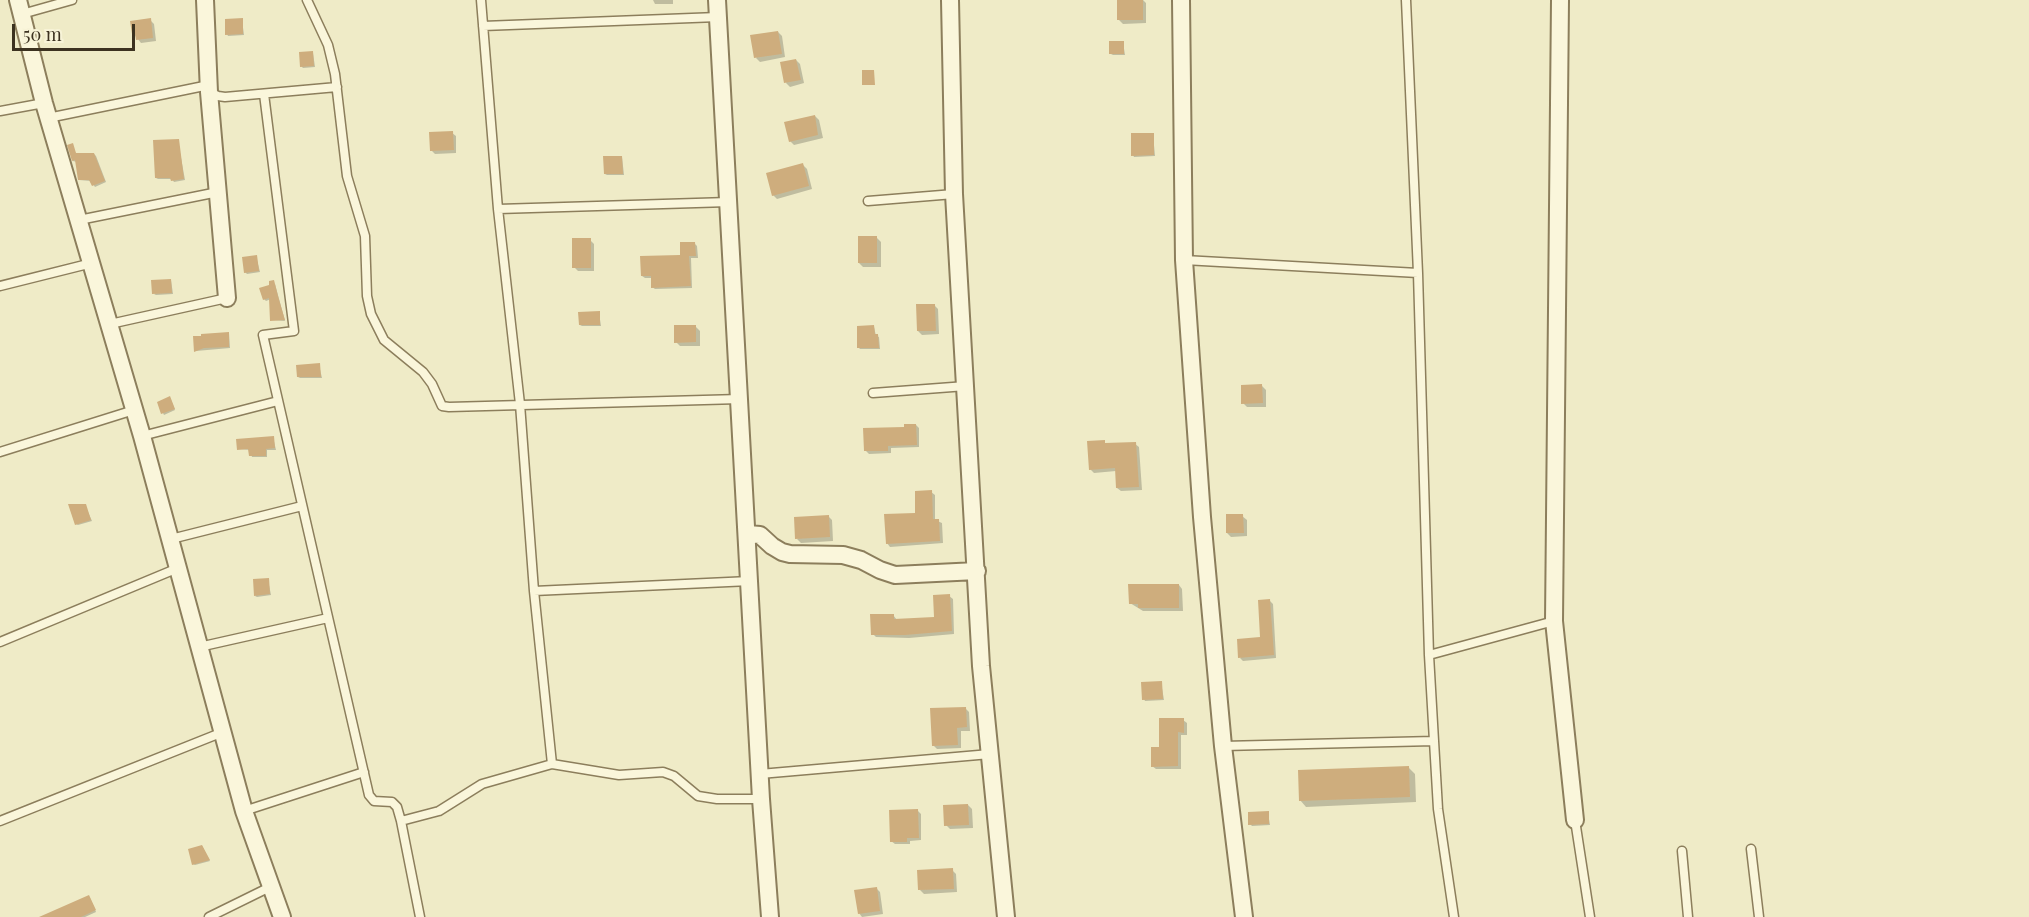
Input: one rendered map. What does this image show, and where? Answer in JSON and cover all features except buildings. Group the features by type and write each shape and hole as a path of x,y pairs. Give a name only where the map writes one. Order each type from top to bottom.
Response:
{"street":[{"path":"205,0 209,89 227,298"},
{"path":"950,0 954,194 981,666 1006,917"},
{"path":"1180,0 1184,260 1202,517 1223,746 1244,917"},
{"path":"1560,0 1554,621 1575,820"},
{"path":"20,7 46,110 171,539 244,811 282,917"},
{"path":"717,8 761,799 770,917"},
{"path":"748,534 760,535 782,552 843,555 895,575 977,571"}],"lane":[{"path":"20,7 72,0"},
{"path":"307,0 328,45 337,87 347,176 364,236 367,296 371,314 377,328 392,347 411,360 423,372 432,384 442,406 740,399"},
{"path":"481,0 498,209 520,404 534,591 552,764"},
{"path":"1406,0 1418,273 1429,655 1438,809 1454,917"},
{"path":"483,26 717,8"},
{"path":"0,111 46,110 209,89 218,96 225,97 337,87"},
{"path":"264,94 294,331 263,335 371,799 377,802 392,802 397,807 420,917"},
{"path":"79,220 218,192"},
{"path":"868,201 954,194"},
{"path":"498,209 729,202"},
{"path":"1184,260 1418,273"},
{"path":"0,286 92,264"},
{"path":"110,324 227,298"},
{"path":"873,393 966,386"},
{"path":"142,436 278,400"},
{"path":"0,452 134,410"},
{"path":"171,539 302,506"},
{"path":"0,642 178,568"},
{"path":"534,591 750,581"},
{"path":"199,646 328,618"},
{"path":"1429,655 1554,621"},
{"path":"0,821 223,732"},
{"path":"1223,746 1434,741"},
{"path":"760,774 990,754"},
{"path":"401,821 439,811 482,784 552,764 619,775 663,772 674,776 698,796 717,799 761,799"},
{"path":"244,811 364,772"},
{"path":"1575,820 1590,917"},
{"path":"1751,849 1758,917"},
{"path":"1682,851 1688,917"},
{"path":"209,917 272,886"}]}
